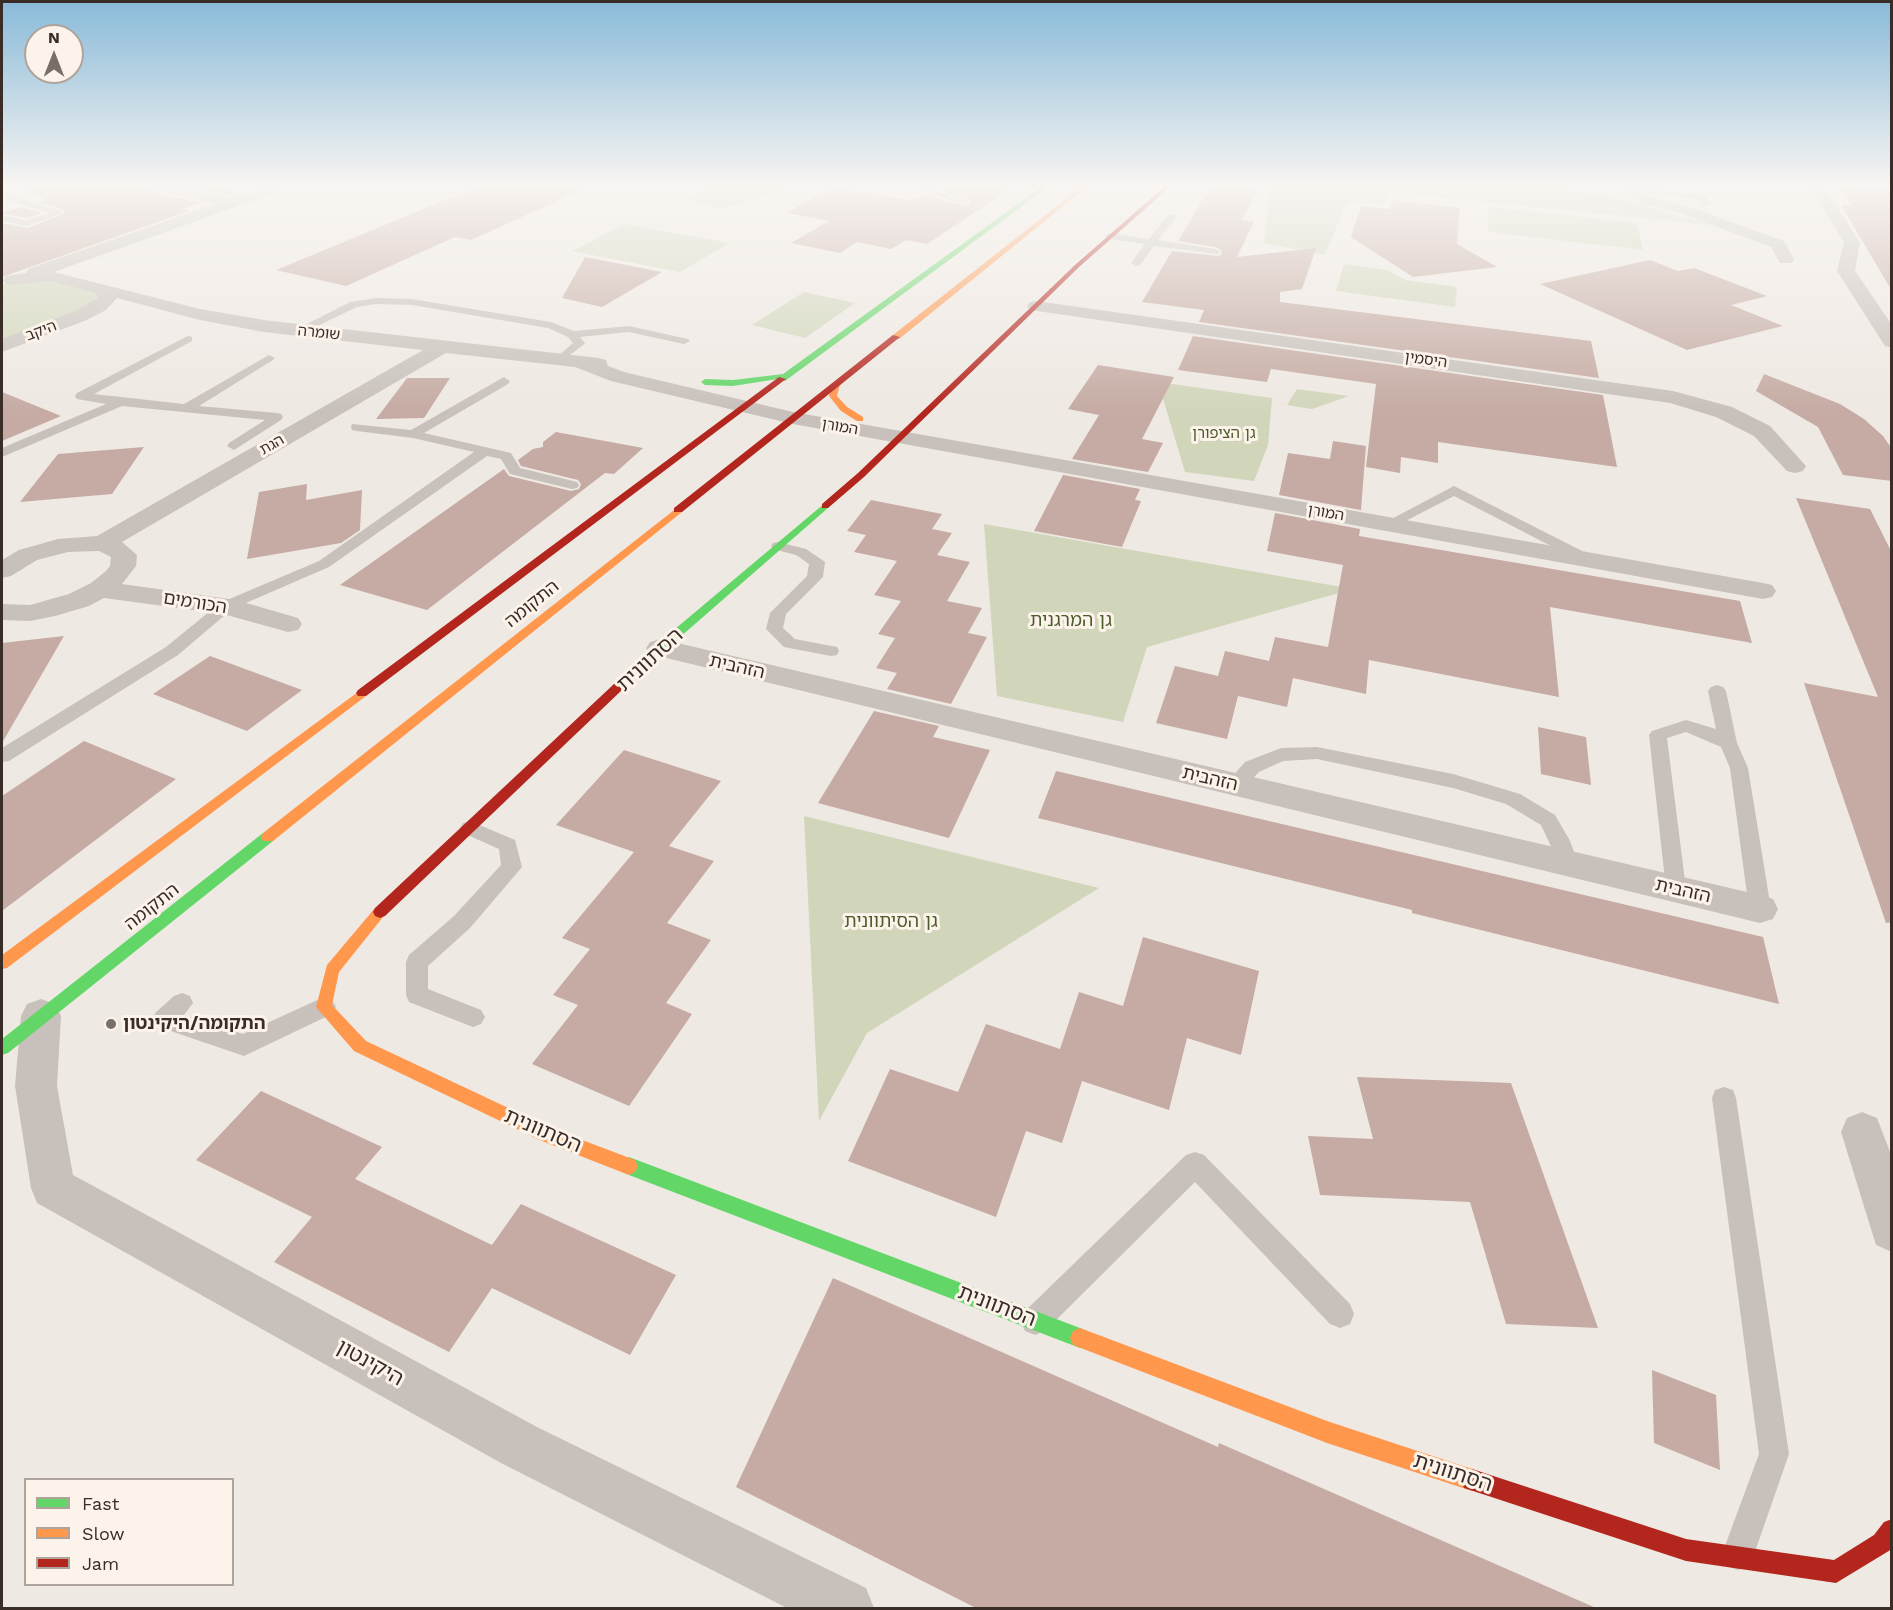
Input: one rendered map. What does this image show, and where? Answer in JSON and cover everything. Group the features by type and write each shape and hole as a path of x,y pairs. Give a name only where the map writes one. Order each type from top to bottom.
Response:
{"street":[{"path":"7,282 66,262"},
{"path":"66,279 60,270 69,262"},
{"name":"התקומה","path":"2,963 701,438 942,262"},
{"name":"התקומה","path":"2,1048 989,262"},
{"name":"הסתוונית","path":"1082,262 894,436 861,475 660,648 371,920 332,970 324,1007 360,1046 548,1135 1327,1432 1686,1550 1836,1572 1882,1543 1892,1530"},
{"path":"1848,262 1846,271 1892,342"},
{"name":"שומרה","path":"7,282 50,276 200,314 299,331 570,360 618,377 761,394 801,411"},
{"name":"היקב","path":"2,346 100,306 108,299 103,290"},
{"name":"היקב","path":"80,316 129,304 153,302"},
{"name":"היסמין","path":"1036,306 1613,387 1673,398 1724,412 1762,431 1795,466"},
{"name":"הגת","path":"102,543 442,347"},
{"path":"701,438 708,417 698,388 789,374"},
{"path":"836,384 833,396 844,409 860,419"},
{"name":"שומרה","path":"698,388 742,408 801,411"},
{"name":"המורן","path":"801,411 894,436 1763,591"},
{"name":"המורן","path":"801,411 860,419 894,436"},
{"path":"2,612 30,613 79,600 100,589 115,577 123,566 124,555 116,548 102,543 86,542 58,546 4,564"},
{"name":"הכורמים","path":"100,589 226,606 288,624"},
{"name":"הזהבית","path":"660,648 1760,909"},
{"name":"היקינטון","path":"41,1016 36,1086 53,1188 519,1445 846,1608"},
{"path":"1862,1132 1892,1230"}],"lane":[{"path":"299,331 354,304 376,301 412,302 550,325 572,335 579,344 570,360"},
{"path":"572,335 629,329 684,341"},
{"path":"188,339 81,396 120,402 277,417 234,446"},
{"path":"187,408 269,358"},
{"path":"413,434 504,381"},
{"path":"2,453 120,402"},
{"path":"357,427 413,434 506,456 515,471 572,485"},
{"path":"2,756 172,651 226,606 324,564 485,451"},
{"path":"1387,525 1454,490 1590,561"},
{"path":"778,546 801,552 817,562 815,577 778,613 774,629 790,643 831,651"},
{"path":"1717,691 1728,743 1739,768 1760,909"},
{"path":"1676,890 1658,735 1686,726 1709,733 1728,743"},
{"path":"1235,785 1252,767 1281,755 1317,753 1453,781 1513,799 1548,820 1560,839 1569,864"},
{"path":"470,828 508,845 512,867 462,922 417,962 417,995 473,1017"},
{"path":"182,1003 164,1018 244,1045 324,1007"},
{"path":"1724,1098 1774,1454 1736,1557"},
{"path":"1035,1320 1195,1164 1340,1314"}],"green space":[{"path":"629,262 697,262 680,272"},
{"path":"1344,264 1387,270 1406,280 1457,287 1455,307 1336,291"},
{"path":"35,277 103,290 108,299 80,316 2,346 2,284"},
{"path":"804,292 855,303 805,338 752,325"},
{"name":"גן הציפורן","path":"1158,382 1272,398 1268,445 1254,481 1185,472"},
{"path":"1297,389 1349,396 1312,409 1287,405"},
{"name":"גן המרגנית","path":"984,524 1353,589 1147,647 1123,722 997,696"},
{"name":"גן הסיתוונית","path":"804,816 1099,888 867,1033 819,1121"}],"building":[{"path":"2,262 44,262 2,277"},
{"path":"295,262 399,262 346,286 276,270"},
{"path":"582,262 611,262 662,272 602,307 562,298"},
{"path":"1165,262 1311,262 1302,289 1280,292 1280,302 1591,341 1599,378 1199,322 1204,310 1142,302"},
{"path":"1390,262 1489,262 1497,267 1413,277"},
{"path":"1640,262 1655,262 1678,271 1694,268 1767,296 1731,305 1783,326 1687,350 1540,284"},
{"path":"1875,262 1892,262 1892,291"},
{"path":"1193,336 1603,395 1617,467 1438,442 1438,463 1401,457 1400,473 1366,467 1376,384 1271,369 1267,382 1178,370"},
{"path":"1098,365 1174,377 1142,439 1163,443 1148,472 1072,459 1099,415 1068,409"},
{"path":"1764,374 1840,404 1864,419 1883,436 1892,449 1892,481 1843,475 1818,427 1756,391"},
{"path":"407,378 450,378 424,418 376,419"},
{"path":"2,392 61,416 2,441"},
{"path":"556,432 643,448 614,474 605,473 427,610 340,585 504,469 509,476 571,491 579,489 581,484 578,480 521,466 518,460 533,449 543,447 543,442"},
{"path":"1333,441 1366,446 1361,510 1279,495 1288,453 1330,459"},
{"path":"144,447 112,494 20,502 58,454"},
{"path":"1063,475 1140,489 1135,500 1141,501 1122,547 1034,531"},
{"path":"307,484 306,500 362,490 360,530 341,543 247,559 259,492"},
{"path":"1796,498 1870,509 1892,553 1892,922 1886,923 1804,683 1878,697"},
{"path":"871,500 942,514 932,529 952,533 937,555 970,562 947,601 982,608 968,633 987,637 951,704 887,689 897,673 876,668 895,638 878,634 901,601 874,595 897,561 854,552 866,535 847,531"},
{"path":"1275,513 1360,529 1359,536 1740,601 1752,643 1550,607 1559,697 1369,660 1366,694 1293,678 1287,707 1238,696 1227,739 1156,723 1175,666 1218,676 1225,651 1269,661 1275,637 1328,647 1343,565 1267,551"},
{"path":"64,636 2,743 2,643"},
{"path":"210,656 302,690 247,731 153,694"},
{"path":"874,711 939,726 933,737 990,750 949,838 818,803"},
{"path":"1538,727 1586,737 1591,785 1541,774"},
{"path":"84,741 176,779 2,911 2,796"},
{"path":"624,750 721,781 669,846 714,861 667,923 711,940 666,1003 692,1014 629,1106 532,1064 578,1005 553,995 590,949 562,938 634,852 556,825"},
{"path":"1056,771 1763,937 1779,1004 1412,913 1412,910 1038,818"},
{"path":"1143,937 1259,971 1241,1055 1187,1038 1169,1110 1082,1081 1062,1143 1026,1131 996,1217 848,1161 890,1069 958,1092 986,1024 1060,1049 1079,992 1123,1006"},
{"path":"1357,1077 1511,1083 1598,1328 1506,1324 1470,1202 1320,1195 1308,1136 1373,1139"},
{"path":"261,1091 382,1147 355,1179 492,1245 521,1204 676,1275 630,1355 492,1288 449,1352 274,1262 312,1217 196,1160"},
{"path":"833,1278 1218,1447 1219,1443 1596,1608 976,1608 736,1487"},
{"path":"1652,1370 1716,1395 1720,1470 1654,1443"}],"traffic: fast":[{"path":"782,379 942,262"},
{"path":"705,382 733,383 781,376"},
{"path":"618,687 825,506"},
{"path":"2,1048 268,837"},
{"path":"629,1166 1080,1338"}],"traffic: slow":[{"path":"896,337 990,262"},
{"path":"836,384 833,396 844,409 860,419"},
{"path":"268,837 678,510"},
{"path":"2,963 362,693"},
{"path":"380,912 332,970 324,1007 360,1046 548,1135 629,1166"},
{"path":"1080,1338 1327,1432 1472,1480"}],"traffic: jam":[{"path":"825,506 861,475 1081,262"},
{"path":"678,510 896,337"},
{"path":"362,693 782,379"},
{"path":"380,912 618,687"},
{"path":"1472,1480 1686,1550 1836,1572 1882,1543 1892,1530"}],"place":[{"name":"התקומה/היקינטון","path":"111,1024"}]}
